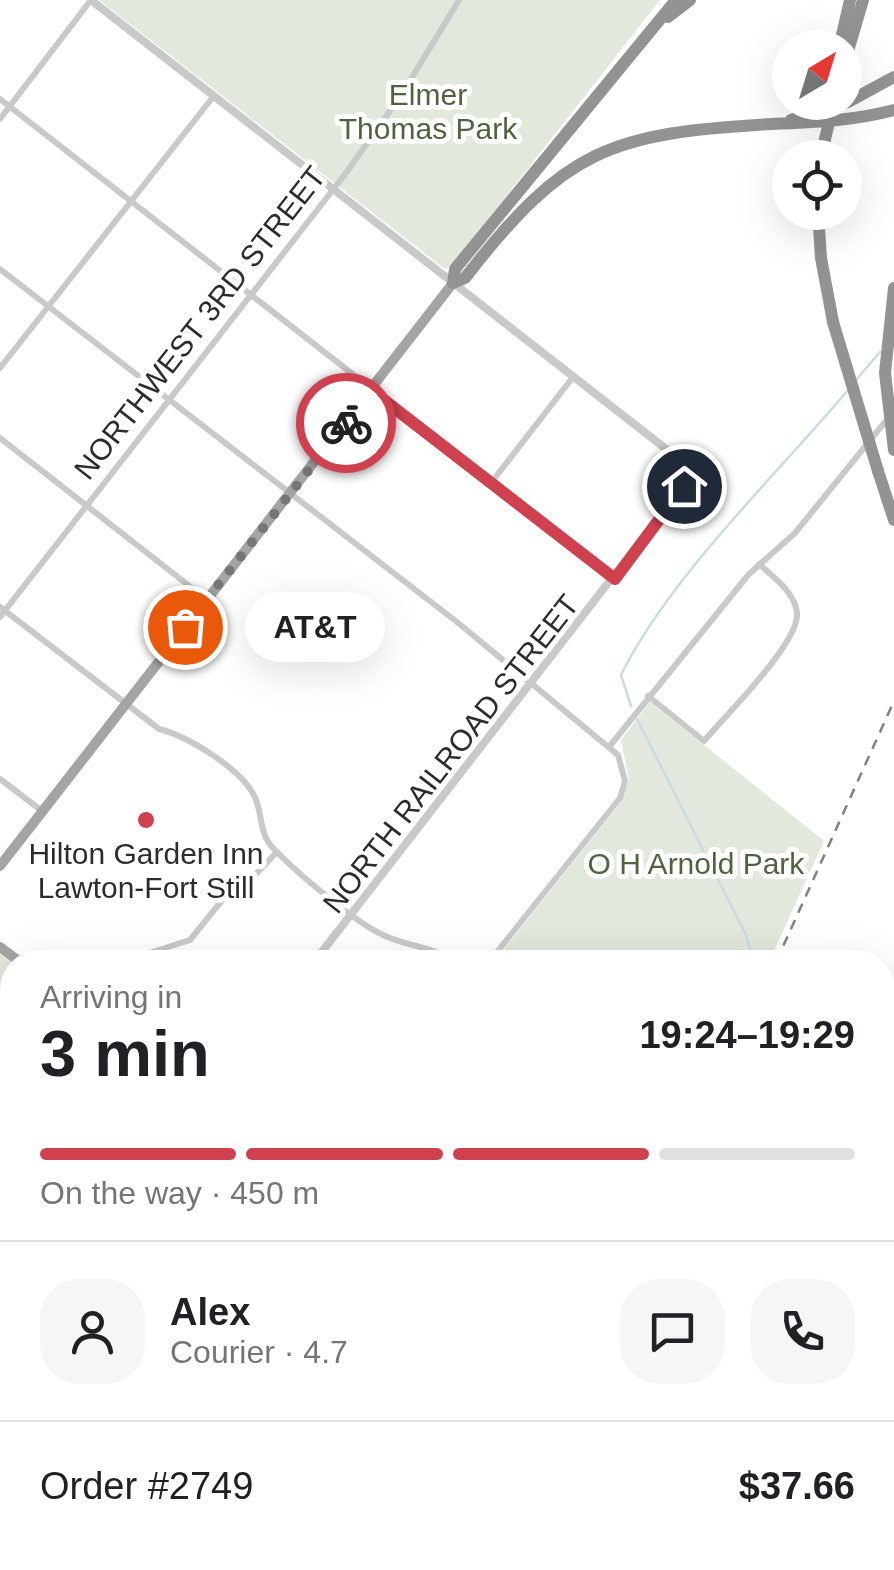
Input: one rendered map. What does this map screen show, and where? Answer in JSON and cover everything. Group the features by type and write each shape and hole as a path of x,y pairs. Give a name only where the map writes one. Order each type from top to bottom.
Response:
{"highway":[{"path":"453,283 455,269 676,0"},
{"path":"633,48 690,0"},
{"path":"843,30 850,0"},
{"path":"855,30 864,0"},
{"path":"775,124 848,102 894,77"},
{"path":"453,283 465,278 542,188 591,156 654,136 775,124 812,125 894,110"},
{"path":"819,230 820,258 833,322 894,520"},
{"path":"894,288 884,373 894,450"}],"main road":[{"path":"0,866 453,283"}],"street":[{"path":"0,119 91,0 574,377 492,483"},
{"name":"NORTHWEST 3RD STREET","path":"2,612 332,190 402,94 459,0"},
{"path":"0,368 213,97"},
{"path":"0,99 615,579"},
{"path":"0,269 532,685 609,747 624,767 620,798 499,950"},
{"name":"NORTH RAILROAD STREET","path":"324,950 684,486 688,472 684,463 574,377"},
{"path":"609,747 759,564 795,533 894,410"},
{"path":"0,438 207,600"},
{"path":"648,696 704,741 794,630 798,616 794,600 759,564"},
{"path":"2,612 159,729 190,739 244,783 255,796 265,839 355,915 380,934 437,950"},
{"path":"0,779 42,811"},
{"path":"159,950 190,940 227,894 277,852"}],"green space":[{"name":"Elmer Thomas Park","path":"99,0 660,0 445,269"},
{"name":"O H Arnold Park","path":"650,702 824,841 774,950 504,950 621,802 629,779 621,740"}],"waterway":[{"path":"856,380 880,352"},
{"path":"631,706 621,675 667,601 848,390"},
{"path":"637,719 750,950"}],"railway":[{"path":"781,950 894,701"}],"way so far":[{"path":"185,627 346,423"}],"place":[{"name":"AT&T","path":"185,627"},
{"name":"Hilton Garden Inn Lawton-Fort Still","path":"146,820"}],"route":[{"path":"346,423 371,390 615,579 684,486"}]}
